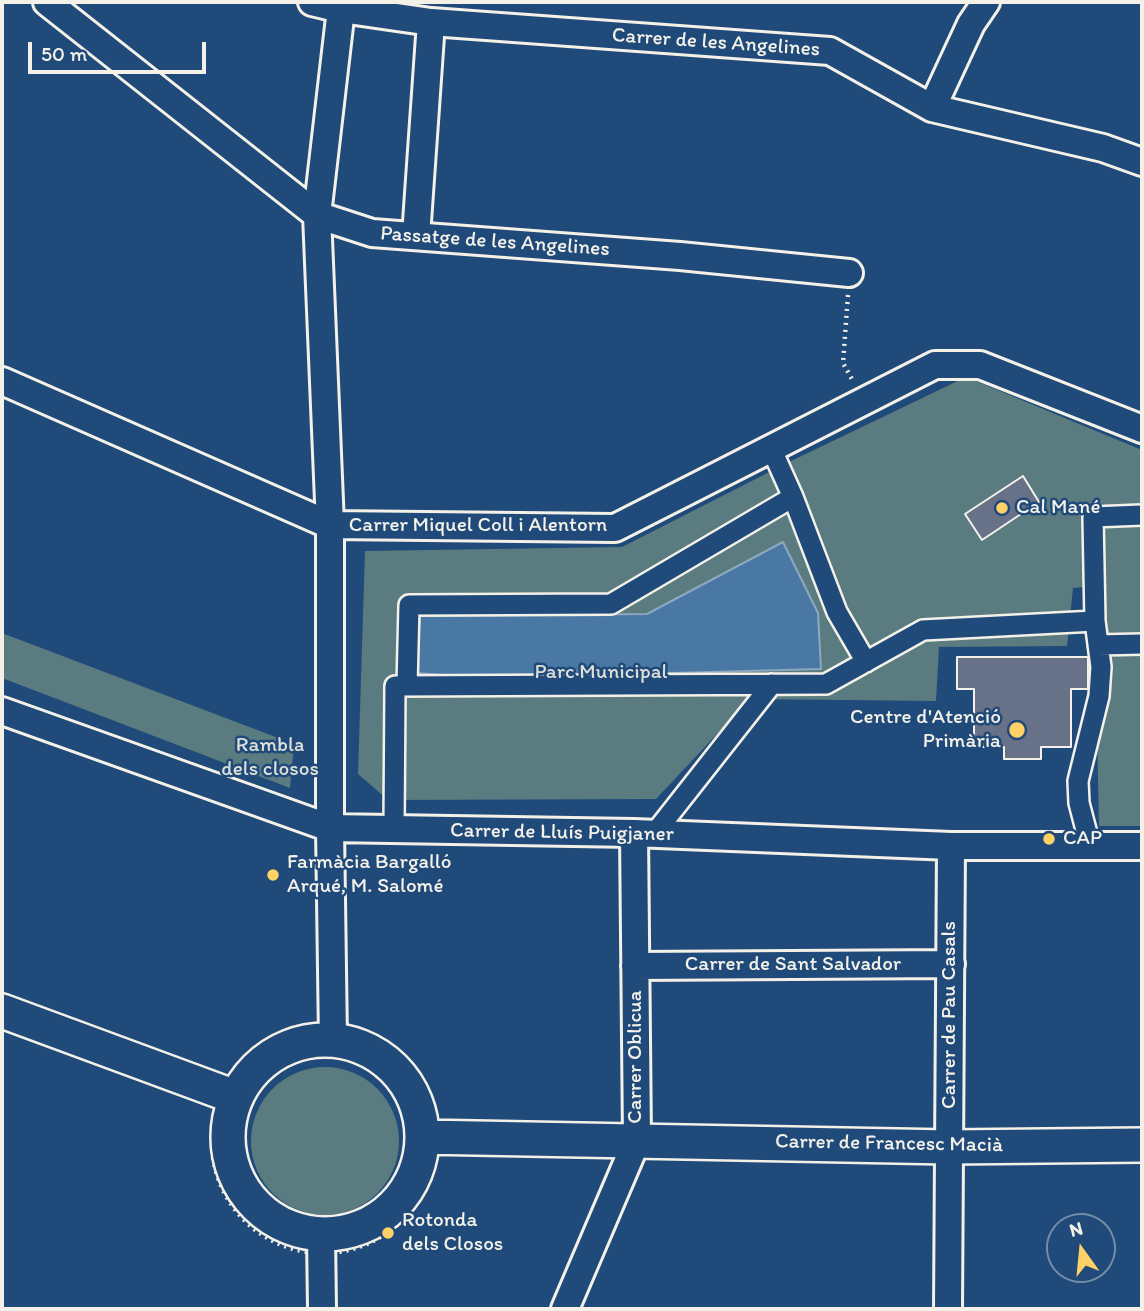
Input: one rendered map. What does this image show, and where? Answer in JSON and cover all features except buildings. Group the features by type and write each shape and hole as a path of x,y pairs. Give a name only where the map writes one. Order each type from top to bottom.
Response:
{"street":[{"name":"Passatge de les Angelines","path":"47,2 317,215 372,233 680,256 849,273"},
{"name":"Carrer de les Angelines","path":"312,2 431,22 830,51 932,108 1103,148 1142,162"},
{"path":"932,108 971,24 986,2"},
{"path":"333,1040 330,525 317,215 340,5"},
{"path":"416,236 431,22"},
{"name":"Carrer Miquel Coll i Alentorn","path":"2,381 330,525 615,528 935,365 980,365 1142,429"},
{"path":"771,449 793,497 837,612 866,662"},
{"path":"407,686 408,605 611,604 793,497"},
{"path":"1090,845 1079,803 1078,781 1099,696 1101,667 1095,621 1093,517 1142,515"},
{"path":"394,829 395,686 826,684 923,630 1095,621"},
{"path":"1098,645 1142,644"},
{"path":"644,833 772,684"},
{"name":"Carrer de Lluís Puigjaner","path":"2,711 330,828 644,833 951,846 1142,846"},
{"name":"Carrer Oblicua","path":"565,1309 636,1140 635,966 644,833"},
{"name":"Carrer de Pau Casals","path":"948,1309 951,846"},
{"name":"Carrer de Sant Salvador","path":"635,966 951,964"},
{"path":"2,1011 235,1097"},
{"path":"333,1040 362,1046 386,1061 400,1075 418,1108 423,1137 418,1168 403,1196 381,1217 321,1244 262,1213 241,1189 229,1160 227,1128 235,1097 252,1072 275,1053 303,1042 333,1040"},
{"name":"Carrer de Francesc Macià","path":"423,1137 949,1147 1142,1144"},
{"path":"321,1244 322,1309"}],"path":[{"path":"848,304 843,363 856,386"},
{"path":"327,1031 351,1034 374,1042 399,1059 425,1095 431,1114 435,1146 428,1181 403,1219 374,1240 357,1247 321,1244 287,1247 262,1235 245,1221 220,1182 213,1155 212,1136 219,1103 242,1066 260,1050 277,1041 308,1032 327,1031"}],"green space":[{"name":"Parc Municipal","path":"966,377 1142,450 1142,826 1099,826 1094,586 1073,588 1067,646 939,647 936,701 750,699 656,799 388,800 358,774 365,551 622,547 789,462"},
{"name":"Rambla dels closos","path":"2,633 294,744 290,788 2,678"},
{"path":"325,1067 353,1073 377,1089 393,1113 399,1141 393,1169 377,1193 353,1209 325,1215 297,1209 273,1193 257,1169 251,1141 257,1113 273,1089 297,1073"}],"water":[{"path":"783,542 818,613 821,669 486,678 416,673 420,616 647,614"}],"place":[{"name":"Cal Mané","path":"1002,508"},
{"name":"Centre d'Atenció Primària","path":"1017,730"},
{"name":"CAP","path":"1049,839"},
{"name":"Farmàcia Bargalló Arqué, M. Salomé","path":"273,875"},
{"name":"Rotonda dels Closos","path":"388,1233"}]}
